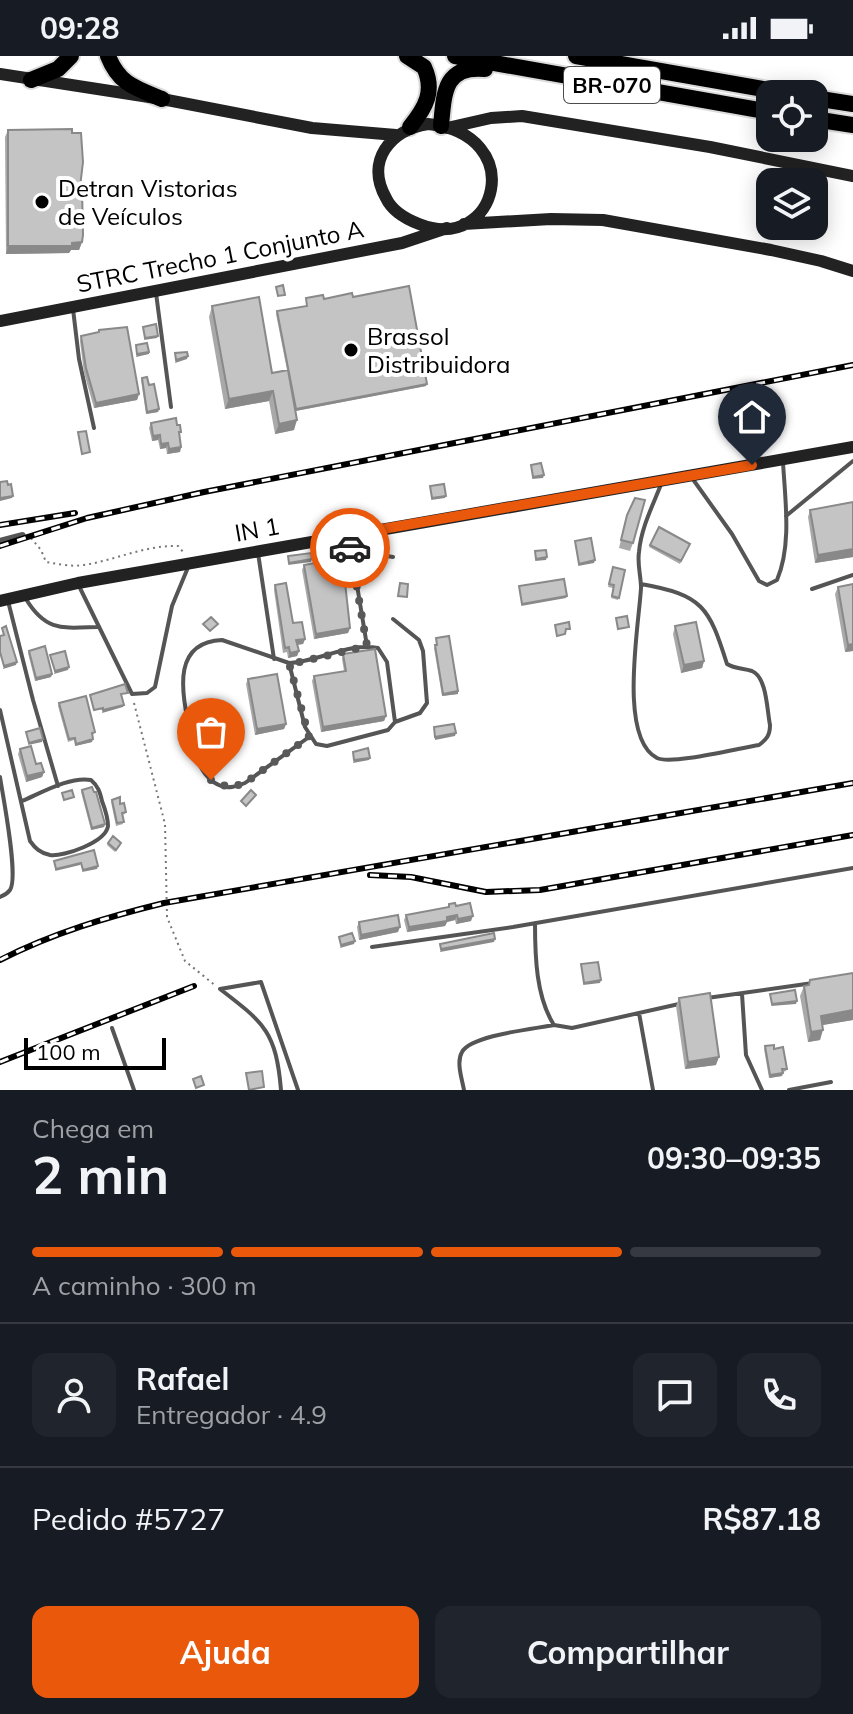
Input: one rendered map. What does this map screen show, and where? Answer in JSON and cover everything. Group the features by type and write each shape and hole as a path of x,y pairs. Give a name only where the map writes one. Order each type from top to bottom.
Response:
{"highway":[{"path":"31,80 58,69 71,56"},
{"path":"108,56 114,71 126,83 162,99"},
{"path":"403,131 424,109 430,88 424,67 407,56"},
{"name":"BR-070","path":"455,56 756,110"},
{"name":"BR-070","path":"576,56 756,88"},
{"path":"444,127 443,102 449,81 465,69 551,74"},
{"path":"828,100 853,104"},
{"path":"828,121 853,125"}],"main road":[{"path":"0,74 162,99 312,128 403,131 428,124 444,127 461,134 481,150 493,174 489,198 481,211 464,224"},
{"path":"444,127 522,116 710,147 853,176"},
{"path":"403,131 384,150 378,166 380,186 387,202 396,211 428,227 551,219 603,220 771,250 853,271"},
{"name":"STRC Trecho 1 Conjunto A","path":"0,321 402,243 447,228"},
{"name":"IN 1","path":"4,600 78,583 853,447"}],"street":[{"path":"0,542 22,536"}],"lane":[{"path":"156,291 171,407"},
{"path":"72,307 79,359 94,428"},
{"path":"691,476 762,584 772,584 781,572 786,516 783,459"},
{"path":"786,516 853,461"},
{"path":"641,584 667,590 697,603 711,617 727,664 752,671 760,678 770,733 759,745 663,760 648,752 642,740 632,677 641,584 639,551 663,480"},
{"path":"348,535 367,646"},
{"path":"351,550 393,557"},
{"path":"258,551 274,659"},
{"path":"78,583 132,694 147,693 155,687 172,606 190,563"},
{"path":"812,589 853,575"},
{"path":"23,594 34,613 45,623 59,628 98,627"},
{"path":"4,600 58,786"},
{"path":"289,663 309,737 316,744 327,746 388,730 395,722 420,713 427,703 423,651 419,640 393,619"},
{"path":"309,737 245,783 233,787 211,780 202,769 193,748 182,693 185,664 202,645 222,640 289,663 367,646 378,648 387,662 395,722"},
{"path":"0,710 30,841 36,850 59,855 95,842 104,835 108,826 95,783 84,779 22,801"},
{"path":"0,777 13,866 12,886 8,893 0,897"},
{"path":"372,947 535,923 853,868"},
{"path":"535,923 535,950 545,1010 554,1025"},
{"path":"220,989 261,982 298,1090"},
{"path":"706,998 826,982"},
{"path":"220,989 268,1030 281,1090"},
{"path":"742,994 746,1055 762,1090"},
{"path":"464,1090 459,1063 462,1050 475,1041 554,1025 572,1028 680,1004"},
{"path":"639,1013 653,1090"},
{"path":"112,1028 134,1090"},
{"path":"789,1090 831,1082"}],"path":[{"path":"22,536 35,541 46,562 67,566 84,565 162,545 178,546 190,563"},
{"path":"132,694 165,824 167,917 185,961 220,989"}],"building":[{"name":"Detran Vistorias de Veículos","path":"72,129 72,133 81,133 82,242 72,243 72,246 8,246 8,130"},
{"path":"283,285 285,295 278,296 276,287"},
{"name":"Brassol Distribuidora","path":"409,286 427,384 296,409 277,311 307,306 306,298 323,295 324,299 352,293 353,297"},
{"path":"259,297 272,373 288,370 297,420 279,424 273,391 229,399 212,306"},
{"path":"156,324 158,336 145,338 143,327"},
{"path":"127,327 139,394 96,403 81,336 99,330"},
{"path":"147,343 149,352 137,354 136,345"},
{"path":"187,352 188,356 176,360 175,353"},
{"path":"147,377 149,385 154,384 159,409 147,412 142,378"},
{"path":"176,418 177,425 180,425 181,447 169,449 168,443 161,444 160,435 153,436 151,423"},
{"path":"86,431 90,452 82,454 78,432"},
{"path":"541,463 544,475 533,477 531,465"},
{"path":"7,481 8,485 11,484 13,496 0,498 0,482"},
{"path":"444,484 446,496 432,498 430,486"},
{"path":"635,498 645,500 633,543 621,540"},
{"path":"853,502 853,549 818,555 810,510"},
{"path":"659,527 690,544 681,561 650,545"},
{"path":"591,538 595,560 579,564 575,541"},
{"path":"546,550 547,557 536,559 535,551"},
{"path":"344,552 359,556 362,570 344,573 350,628 316,634 304,565 343,558"},
{"path":"311,553 312,559 289,563 288,556"},
{"path":"613,567 625,570 619,598 612,596 614,585 609,584"},
{"path":"564,579 567,596 522,604 519,586"},
{"path":"286,583 293,623 302,622 305,639 296,640 299,651 290,653 289,647 285,648 275,585"},
{"path":"400,583 408,584 407,597 398,596"},
{"path":"853,584 853,644 848,645 838,587"},
{"path":"627,616 629,627 618,629 616,618"},
{"path":"211,617 218,624 210,631 203,624"},
{"path":"569,622 570,629 557,636 555,625"},
{"path":"696,622 704,661 684,665 675,626"},
{"path":"6,626 17,662 4,666 0,636 4,635 2,628"},
{"path":"449,636 458,691 443,694 435,645 436,638"},
{"path":"45,646 52,674 36,678 29,651"},
{"path":"375,649 386,716 323,727 314,676 346,671 343,654"},
{"path":"65,651 69,667 55,671 50,655"},
{"path":"277,674 286,724 257,729 248,679"},
{"path":"125,684 128,693 121,694 124,705 94,710 90,695"},
{"path":"86,696 95,732 92,733 93,739 76,744 75,738 69,739 59,703"},
{"path":"454,724 456,733 435,737 434,727"},
{"path":"40,728 43,739 29,743 26,732"},
{"path":"31,746 36,764 41,763 44,772 27,776 20,749"},
{"path":"368,748 370,758 354,760 353,752"},
{"path":"92,787 105,824 92,828 82,790"},
{"path":"72,790 74,797 64,800 62,793"},
{"path":"251,790 256,795 246,806 241,801"},
{"path":"120,797 120,804 124,803 126,812 122,813 124,822 117,823 112,800"},
{"path":"113,836 121,843 116,850 108,843"},
{"path":"94,850 98,866 83,870 81,863 56,869 54,861"},
{"path":"455,903 456,906 470,903 473,916 458,919 457,915 447,917 447,921 409,927 406,915 449,907 449,904"},
{"path":"398,915 400,927 361,935 359,922"},
{"path":"352,933 355,941 341,945 339,937"},
{"path":"494,933 495,939 441,949 440,944"},
{"path":"598,962 601,980 584,983 581,964"},
{"path":"853,973 853,1010 821,1016 823,1030 811,1032 804,986 809,985 810,980"},
{"path":"795,990 797,1001 772,1004 770,994"},
{"path":"710,993 719,1057 688,1062 679,998"},
{"path":"774,1045 774,1049 783,1047 787,1069 782,1069 783,1073 770,1075 765,1046"},
{"path":"262,1071 264,1087 249,1090 246,1073"},
{"path":"201,1076 204,1085 196,1088 193,1079"}],"railway":[{"path":"0,546 87,518 204,492 853,365"},
{"path":"0,525 75,513"},
{"path":"0,960 80,927 164,903 853,783"},
{"path":"370,875 411,877 486,892 540,890 853,835"},
{"path":"0,1062 194,986"}],"way so far":[{"path":"211,780 233,787 245,783 309,737 289,663 367,646 350,548"}],"place":[{"name":"Detran Vistorias de Veículos","path":"42,202"},
{"name":"Brassol Distribuidora","path":"351,350"}],"route":[{"path":"350,548 348,535 752,465"}]}
